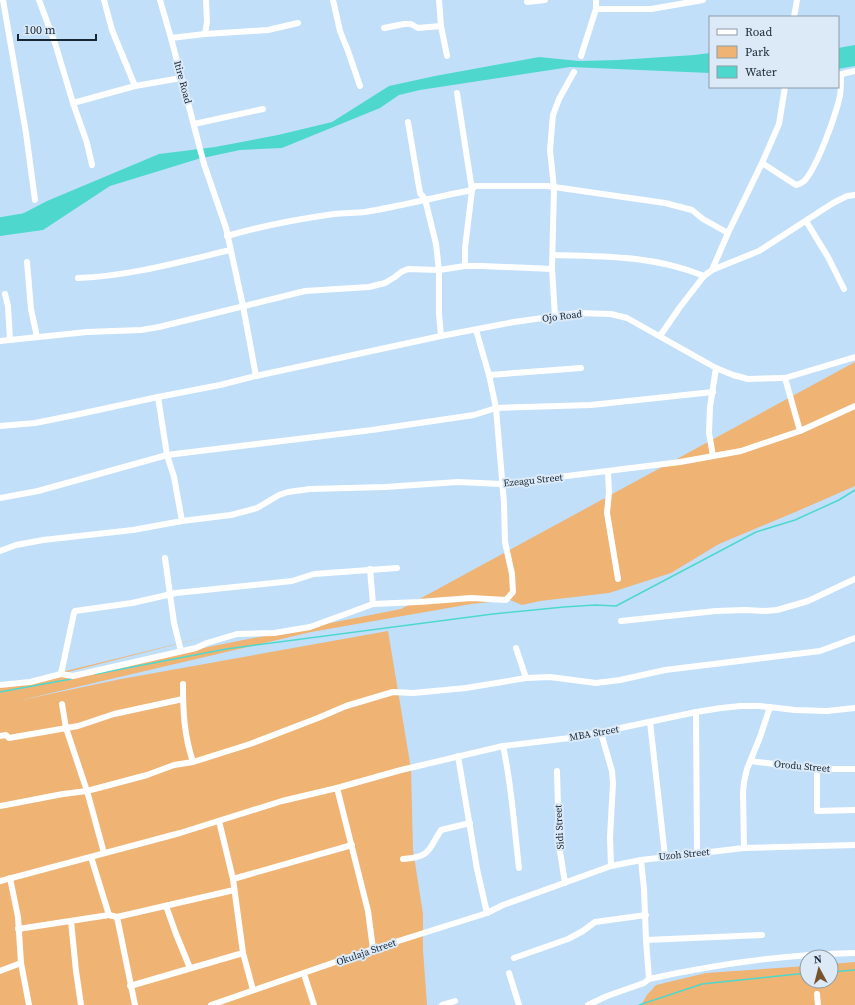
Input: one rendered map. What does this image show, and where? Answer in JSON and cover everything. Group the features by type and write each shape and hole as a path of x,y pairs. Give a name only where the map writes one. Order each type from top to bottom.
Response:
{"street":[{"path":"3,0 20,96 35,200"},
{"path":"39,0 55,43 87,143 92,165"},
{"path":"104,0 112,30 135,86"},
{"name":"Itire Road","path":"160,0 172,38 204,164 227,236 243,306 256,376"},
{"path":"205,34 207,22 206,0"},
{"path":"333,0 340,32 360,86"},
{"path":"439,0 441,26 447,56"},
{"path":"527,2 545,0"},
{"path":"581,56 596,10 596,0"},
{"path":"596,10 651,9 703,0"},
{"path":"794,16 797,0"},
{"path":"172,38 205,34 268,30 298,23"},
{"path":"384,28 404,24 411,24 418,28 441,26"},
{"path":"762,163 796,185 805,180 813,167 833,119 840,96 840,75 855,71"},
{"path":"555,317 552,269 554,188 550,150 553,116 559,99 574,72"},
{"path":"73,103 135,86 182,78"},
{"path":"712,270 779,124 785,88"},
{"path":"457,93 472,190 465,248 465,266"},
{"path":"194,124 263,109"},
{"path":"408,122 420,193 425,199 436,244 439,270 439,314 441,336"},
{"path":"227,236 248,230 318,216 369,211 391,207 472,190 475,186 547,186 665,203 692,210 703,219 728,233"},
{"path":"660,336 704,276 712,270 759,251 839,199 855,195"},
{"path":"806,221 828,257 844,289"},
{"path":"78,278 103,277 230,250"},
{"path":"553,256 616,257 645,260 671,264 704,276"},
{"path":"27,262 31,309 37,337"},
{"path":"0,341 87,332 159,328 305,291 369,287 384,283 408,269 439,270 465,266 552,269"},
{"path":"5,294 8,306 10,340"},
{"name":"Ojo Road","path":"0,426 35,423 158,396 220,385 441,336 578,313 611,314 627,318 716,368 748,379 785,378 855,357"},
{"path":"0,685 30,682 61,674 73,676 196,648 237,634 274,633 310,627 373,604 471,598 506,600 513,592 512,574 505,542 496,408 489,375 476,330"},
{"path":"489,375 581,368"},
{"path":"713,456 709,432 710,407 716,368"},
{"path":"785,378 800,431"},
{"path":"0,498 38,491 167,455 372,430 474,415 496,408 591,405 713,392"},
{"path":"158,396 167,455 174,477 182,521"},
{"name":"Ezeagu Street","path":"0,551 16,545 43,540 133,530 245,512 257,508 279,495 288,492 310,489 385,487 458,482 502,484 680,462 741,451 800,431 855,406"},
{"path":"608,472 609,492 607,513 618,580"},
{"path":"165,558 174,624 180,651"},
{"path":"61,674 75,611 132,603 170,594 292,581 314,574 397,568"},
{"path":"370,569 373,604"},
{"path":"621,621 716,611 777,610 808,601 855,579"},
{"path":"0,806 87,791 146,775 174,765 193,762 250,744 346,706 393,692 466,688 526,678 550,678 596,683 620,680 665,670 820,651 855,638"},
{"path":"516,648 526,678"},
{"path":"183,684 183,718 187,747 193,762"},
{"path":"0,736 6,735 9,738 78,726 114,714 183,699"},
{"path":"62,704 66,728 87,791 104,853"},
{"name":"MBA Street","path":"0,881 219,821 282,801 337,788 401,770 503,746 578,737 696,712 741,706 827,711 855,708"},
{"path":"744,848 744,782 750,761 770,707"},
{"path":"696,712 697,853"},
{"path":"650,722 664,856"},
{"path":"601,733 612,771 613,783 610,837 611,866"},
{"path":"503,746 514,808 519,868"},
{"path":"458,756 477,869 487,913"},
{"name":"Orodu Street","path":"750,761 817,769 855,769"},
{"path":"817,769 817,811 855,810"},
{"name":"Sidi Street","path":"557,771 559,845 565,883"},
{"path":"337,788 368,911 373,949"},
{"path":"219,821 233,879 243,953 253,990"},
{"path":"403,859 414,858 425,854 431,848 441,830 470,823"},
{"path":"233,879 352,844"},
{"name":"Uzoh Street","path":"520,899 611,866 664,856 744,848 855,845"},
{"path":"91,857 109,915"},
{"path":"641,860 646,915 649,979"},
{"path":"10,878 18,917 21,963 29,1005"},
{"path":"18,929 109,915 116,917 234,890"},
{"name":"Okulaja Street","path":"211,1005 373,949 487,913 520,899"},
{"path":"166,906 190,968"},
{"path":"514,958 568,939 583,931 595,922 646,915"},
{"path":"116,917 135,1005"},
{"path":"71,922 81,1005"},
{"path":"646,940 762,934"},
{"path":"130,986 243,953"},
{"path":"588,1005 607,996 644,983 649,979 711,966 769,958 824,953 855,953"},
{"path":"0,971 21,963"},
{"path":"509,972 519,1005"},
{"path":"304,974 314,1005"},
{"path":"817,994 818,1005"},
{"path":"442,1005 455,1001"}],"green space":[{"path":"855,362 855,486 719,544 671,573 609,593 540,601 522,605 510,600 471,604 311,632 17,701 121,679 388,631 411,769 413,850 423,914 423,950 427,1005 0,1005 0,687 209,636 21,684 401,609"},
{"path":"855,962 855,1005 641,1005 656,985 706,973 799,967 799,989 839,989 839,963"}],"water":[{"path":"855,45 855,66 839,69 839,48"},
{"path":"709,53 709,73 570,67 420,90 399,95 380,108 282,148 240,150 198,159 110,186 43,230 0,236 0,218 22,214 47,201 159,154 215,147 278,135 332,122 389,86 539,57 579,61"}],"waterway":[{"path":"0,218 24,214"},
{"path":"96,674 226,649 493,614 564,607 595,605 616,606 756,532 795,520 839,500 855,490"},
{"path":"0,692 71,679"},
{"path":"839,971 855,970"},
{"path":"639,1005 702,984 799,974"}]}
